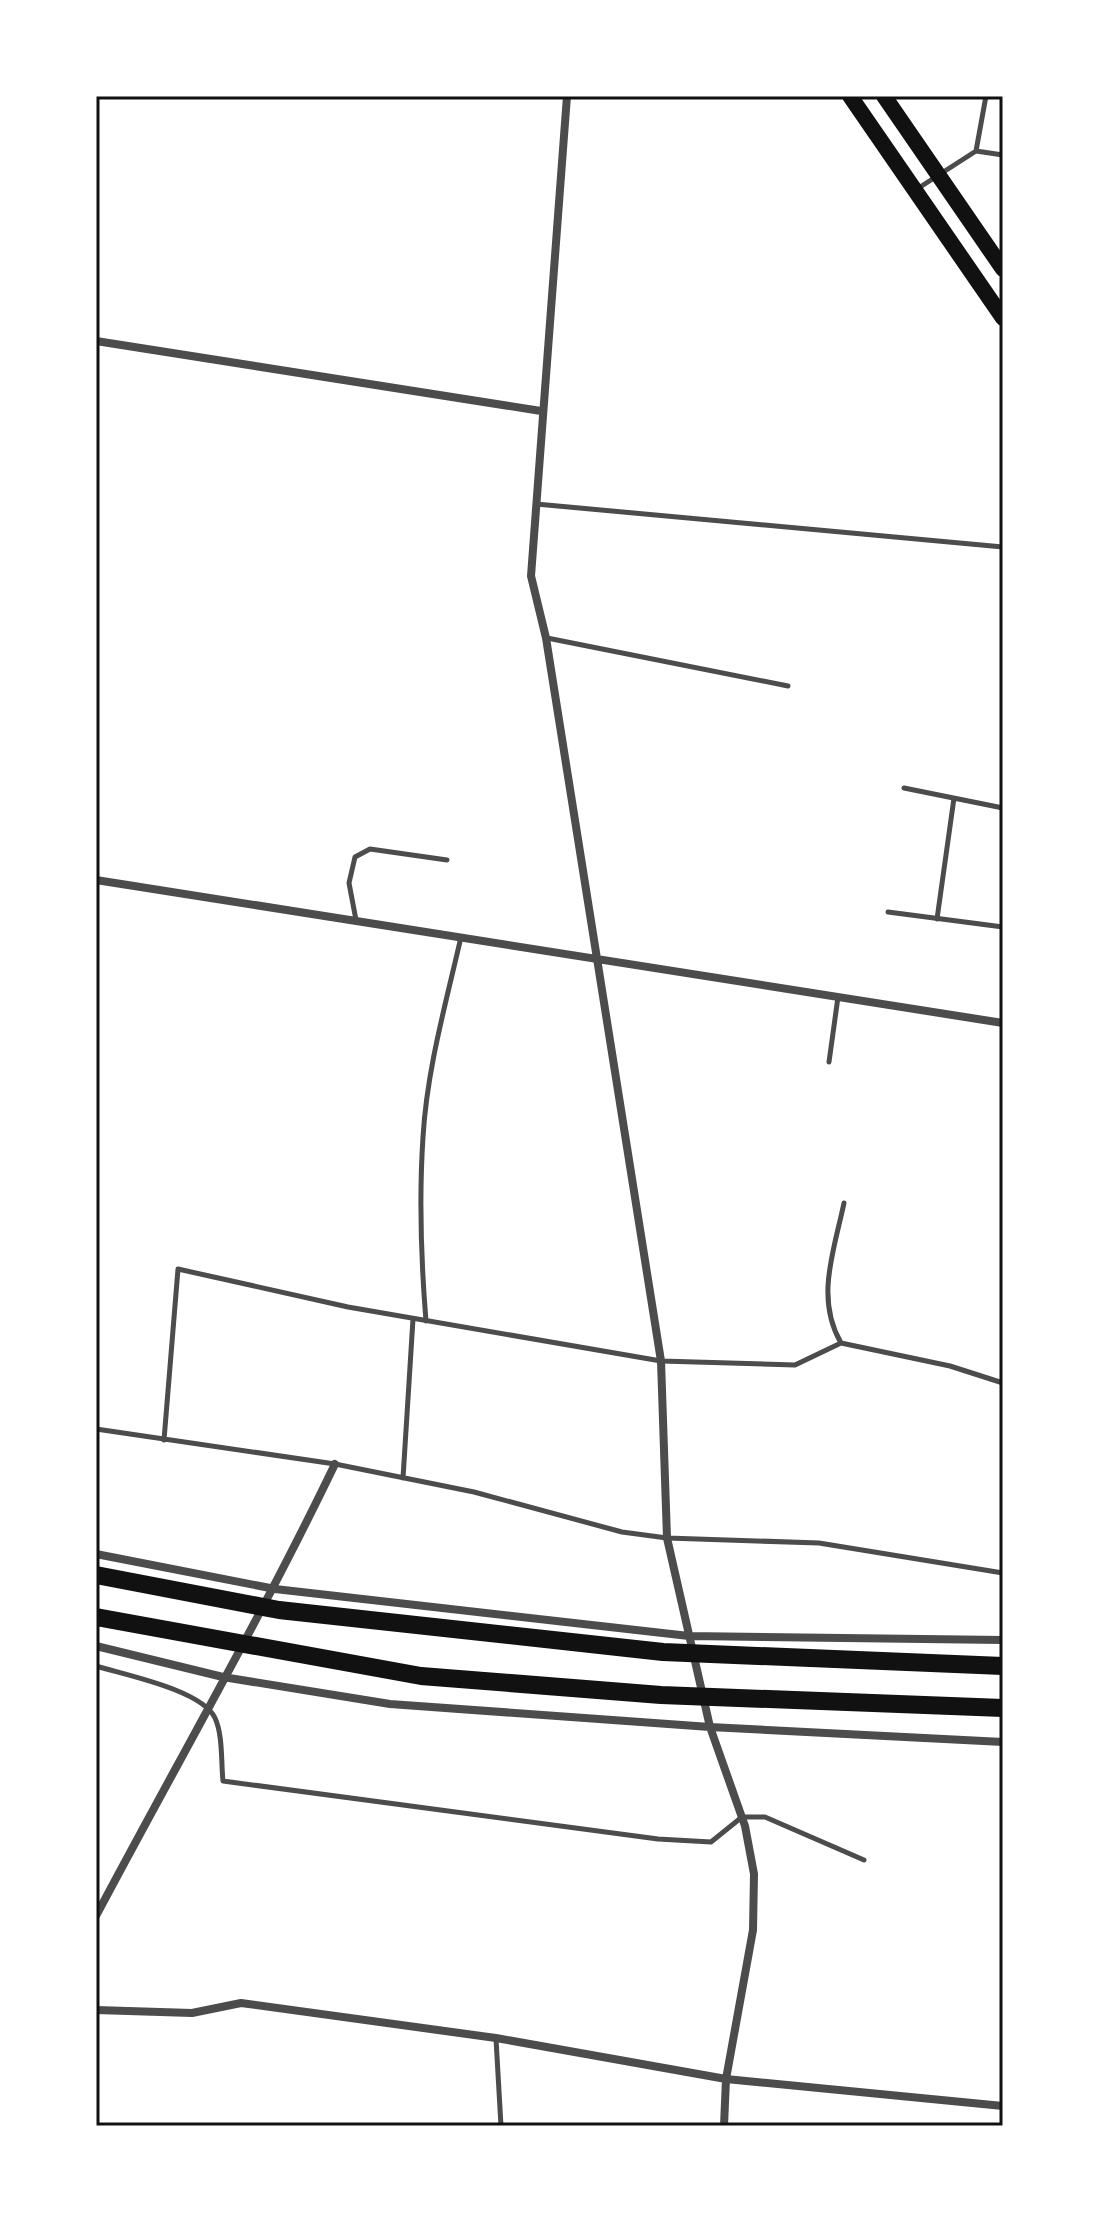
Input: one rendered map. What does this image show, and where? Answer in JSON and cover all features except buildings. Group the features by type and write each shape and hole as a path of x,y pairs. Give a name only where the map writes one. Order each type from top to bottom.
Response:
{"highway":[{"path":"96,1575 279,1610 663,1652 1003,1666"},
{"path":"96,1617 421,1676 661,1695 1003,1708"}],"main road":[{"path":"850,96 1003,318"},
{"path":"884,96 1003,269"}],"street":[{"path":"567,96 531,576 546,638 661,1361 667,1538 710,1727 742,1817 754,1874 753,1930 726,2079 724,2126"},
{"path":"96,341 541,411"},
{"path":"96,880 1003,1023"},
{"path":"96,1916 223,1677 275,1589 335,1464"},
{"path":"96,1554 275,1589 689,1636 1003,1640"},
{"path":"96,1646 223,1677 390,1704 710,1727 1003,1742"},
{"path":"96,2010 192,2013 241,2003 496,2038 726,2079 1003,2106"}],"lane":[{"path":"976,151 986,96"},
{"path":"917,190 976,151 1003,155"},
{"path":"535,504 1003,547"},
{"path":"546,638 788,686"},
{"path":"904,788 1003,808"},
{"path":"937,919 954,798"},
{"path":"356,920 349,883 355,857 370,849 447,860"},
{"path":"888,912 1003,927"},
{"path":"426,1321 420,1255 423,1135 432,1064 461,937"},
{"path":"829,1062 838,996"},
{"path":"841,1343 829,1322 828,1290 844,1203"},
{"path":"164,1440 178,1269 413,1319 661,1361 795,1365 841,1343 950,1366 1003,1383"},
{"path":"403,1478 413,1319"},
{"path":"96,1429 335,1464 474,1492 622,1532 667,1538 819,1543 1003,1573"},
{"path":"96,1666 189,1696 207,1708 216,1720 223,1781 658,1839 711,1842 742,1817 765,1817 864,1860"},
{"path":"496,2038 501,2126"}]}
